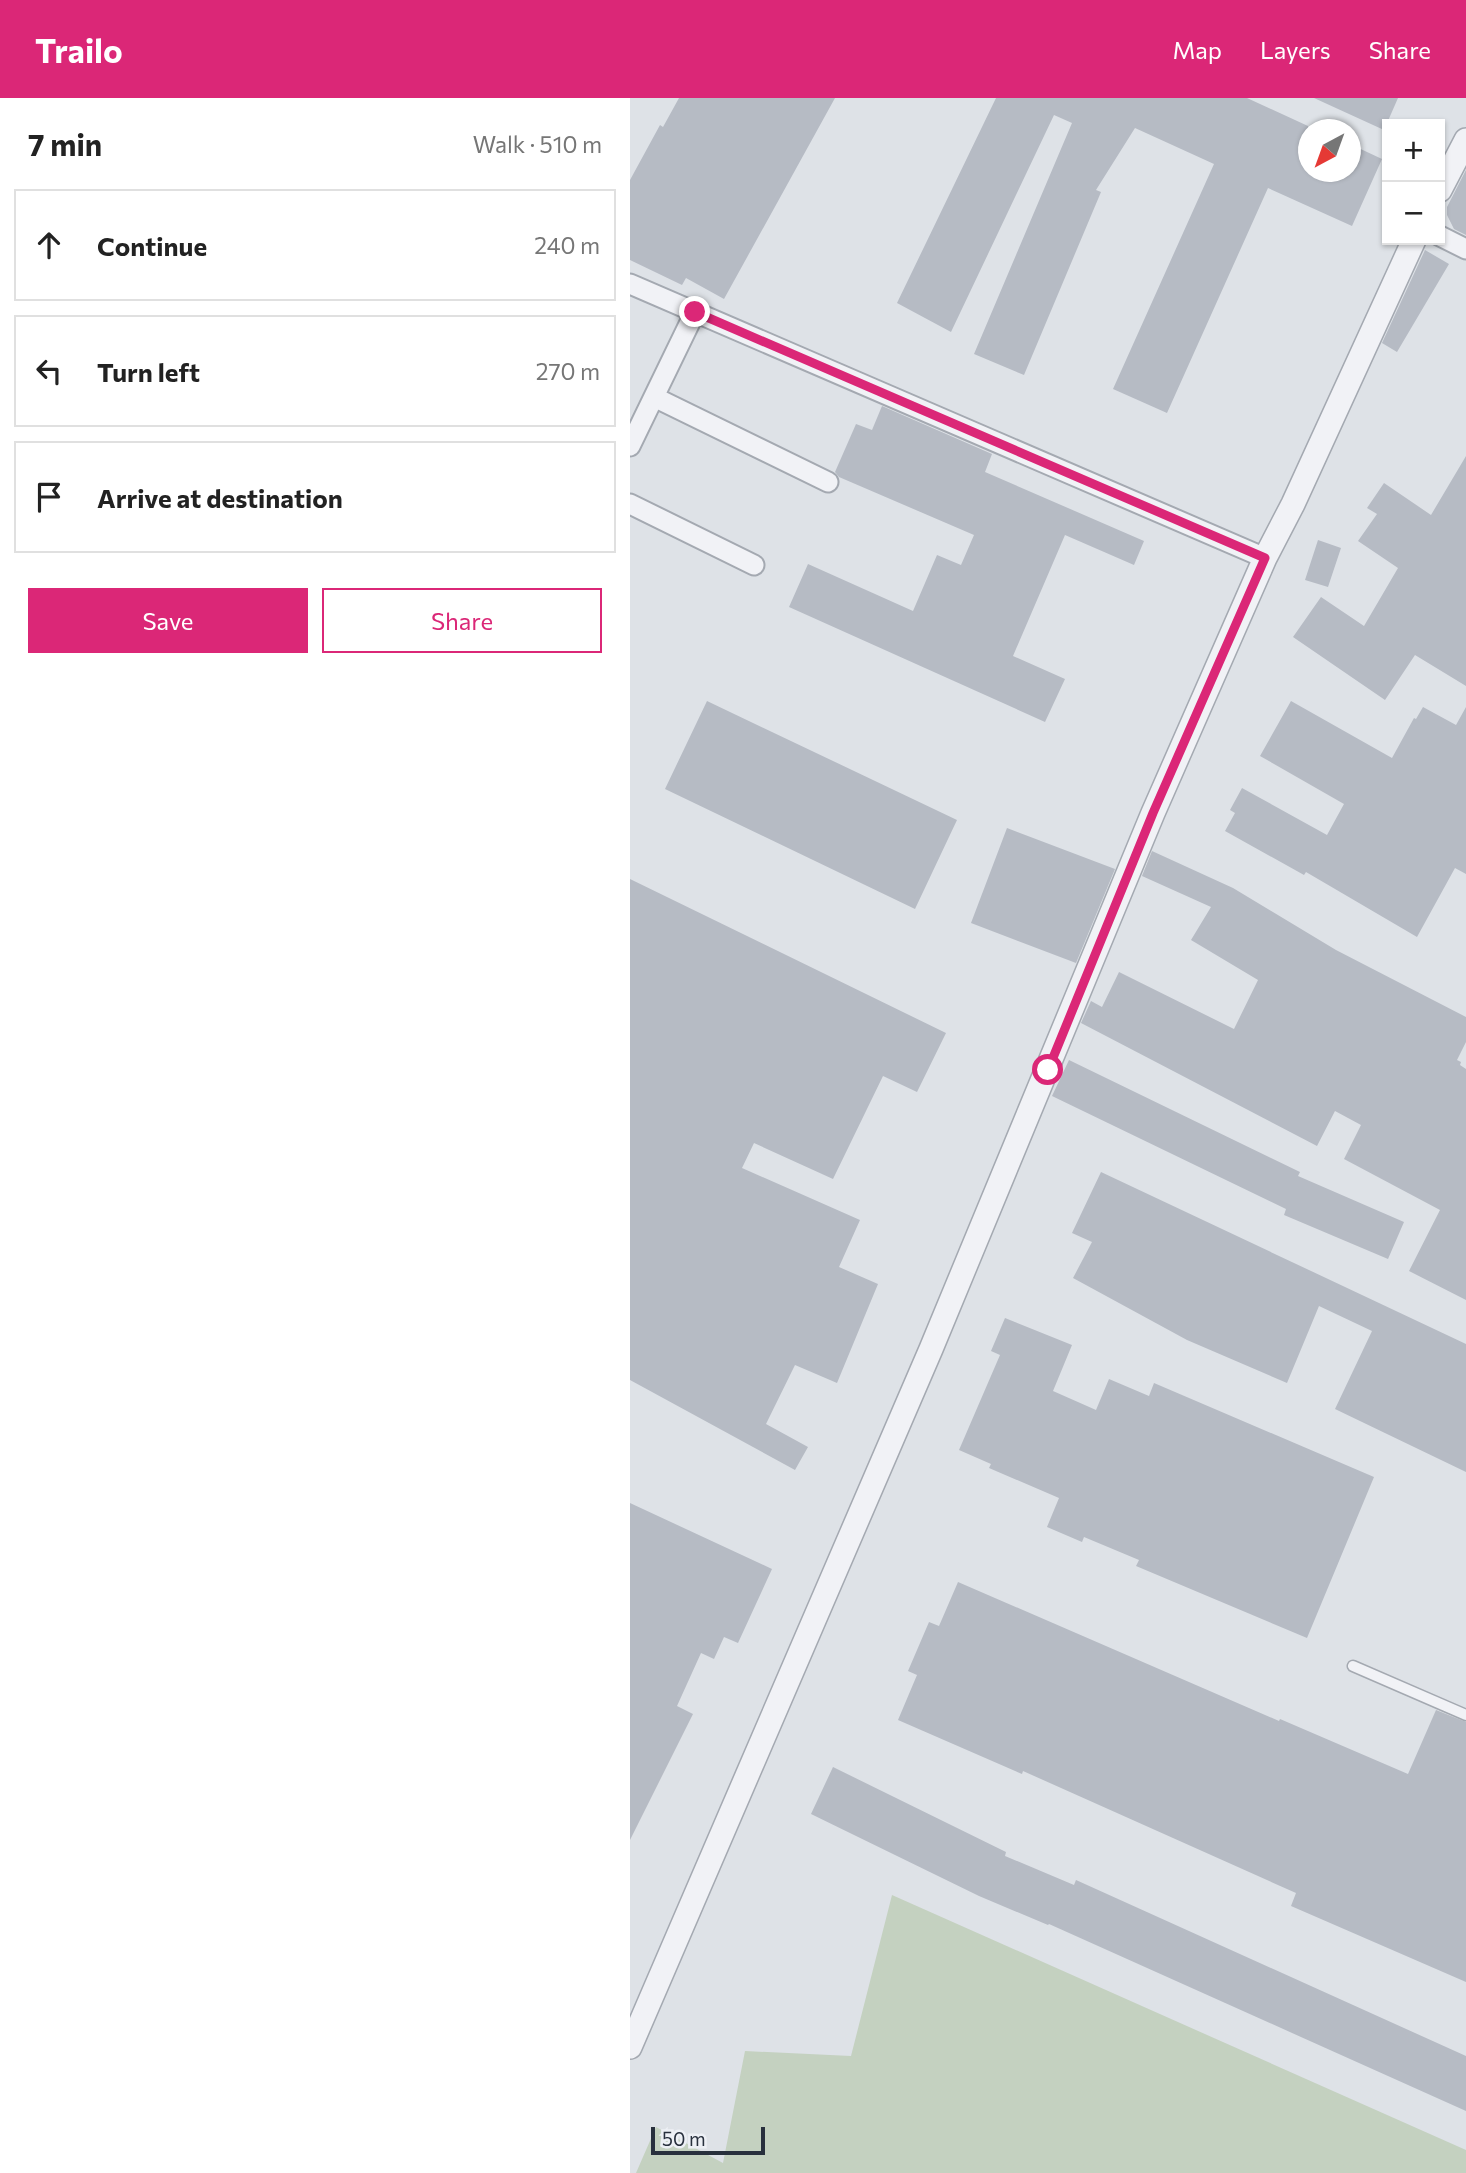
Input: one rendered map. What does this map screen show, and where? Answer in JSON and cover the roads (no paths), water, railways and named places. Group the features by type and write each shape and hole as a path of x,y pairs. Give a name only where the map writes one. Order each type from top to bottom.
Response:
{"street":[{"path":"1444,182 1466,140"},
{"path":"1445,238 1466,249"},
{"path":"630,2047 936,1336 1153,813 1265,558 1293,504 1412,245"},
{"path":"630,284 1265,558"},
{"path":"630,446 695,312"},
{"path":"630,400 651,403 828,482"},
{"path":"630,504 754,565"}],"lane":[{"path":"1353,1666 1466,1715"}]}
